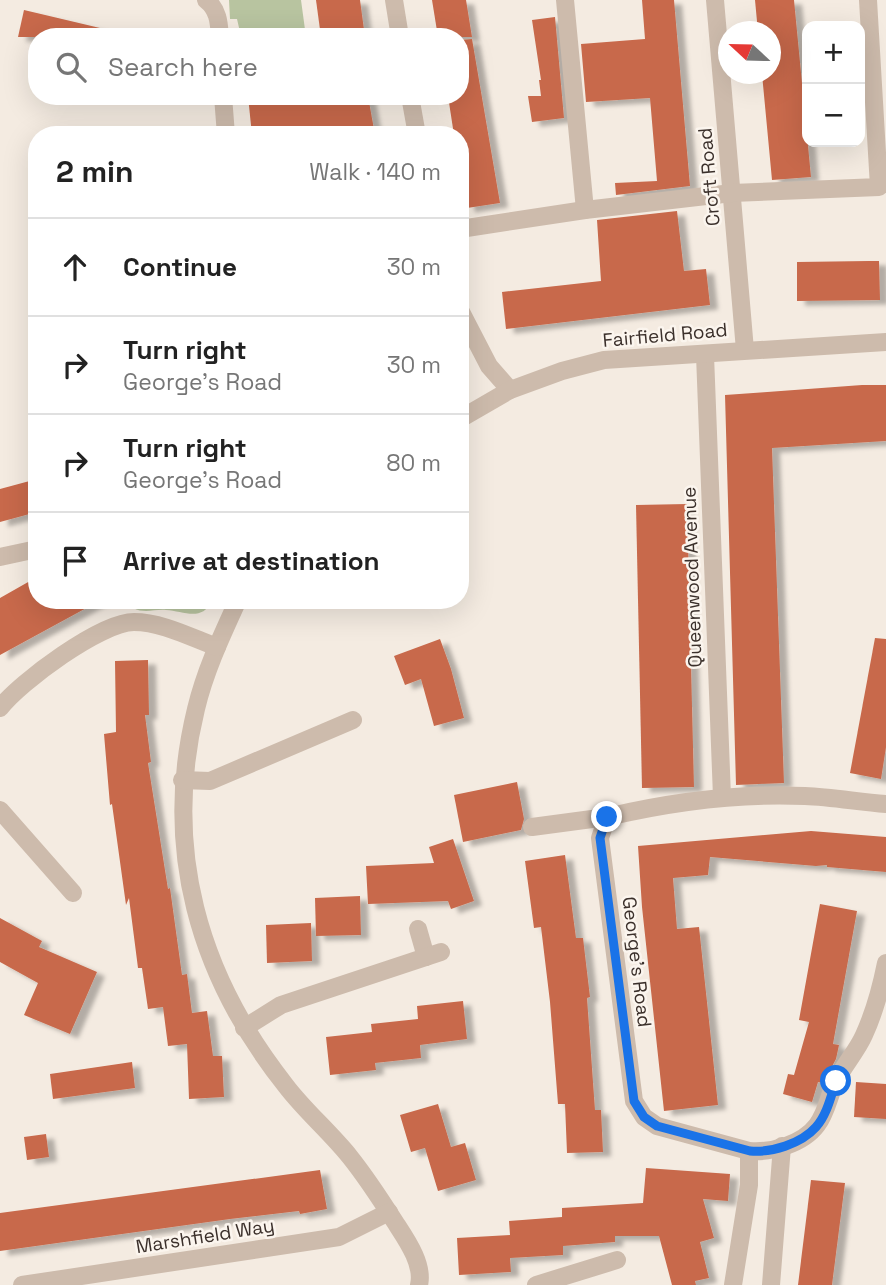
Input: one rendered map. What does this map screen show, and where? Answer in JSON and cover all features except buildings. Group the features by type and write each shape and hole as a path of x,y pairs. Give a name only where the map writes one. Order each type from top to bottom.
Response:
{"street":[{"path":"206,0 213,5 219,28"},
{"path":"394,0 399,28"},
{"path":"565,0 585,210"},
{"name":"Croft Road","path":"715,0 745,350"},
{"path":"469,228 585,210 732,193 879,187 868,0"},
{"path":"224,105 225,126"},
{"path":"411,105 415,126"},
{"path":"469,327 489,366 510,390"},
{"name":"Fairfield Road","path":"469,413 510,390 562,371 604,360 886,342"},
{"name":"Queenwood Avenue","path":"705,355 722,797"},
{"path":"0,557 28,551"},
{"path":"234,609 217,647 196,707 183,780 182,818 186,866 195,909 214,967 244,1028 286,1087 349,1156 389,1212 409,1244 417,1264 419,1285"},
{"path":"0,708 70,649 120,624 136,622 159,626 217,647"},
{"path":"183,780 210,780 353,720"},
{"path":"532,827 722,797 806,796 886,804"},
{"path":"0,810 73,893"},
{"name":"George's Road","path":"607,817 600,838 634,1101 644,1117 657,1126 750,1151"},
{"path":"244,1028 281,1005 434,954 418,929"},
{"path":"733,1285 749,1185 750,1151 764,1153 797,1141 816,1127 828,1106 836,1081 864,1036 877,1003 886,963"},
{"path":"771,1285 782,1146"},
{"name":"Marshfield Way","path":"22,1285 339,1237 389,1212"},
{"path":"536,1285 617,1260"}],"green space":[{"path":"229,0 301,0 305,28 239,28 237,19 230,19"},
{"path":"136,609 205,609 198,613"}],"route":[{"path":"607,817 600,838 634,1101 644,1117 657,1126 764,1153 797,1141 816,1127 828,1106 836,1081"}]}
